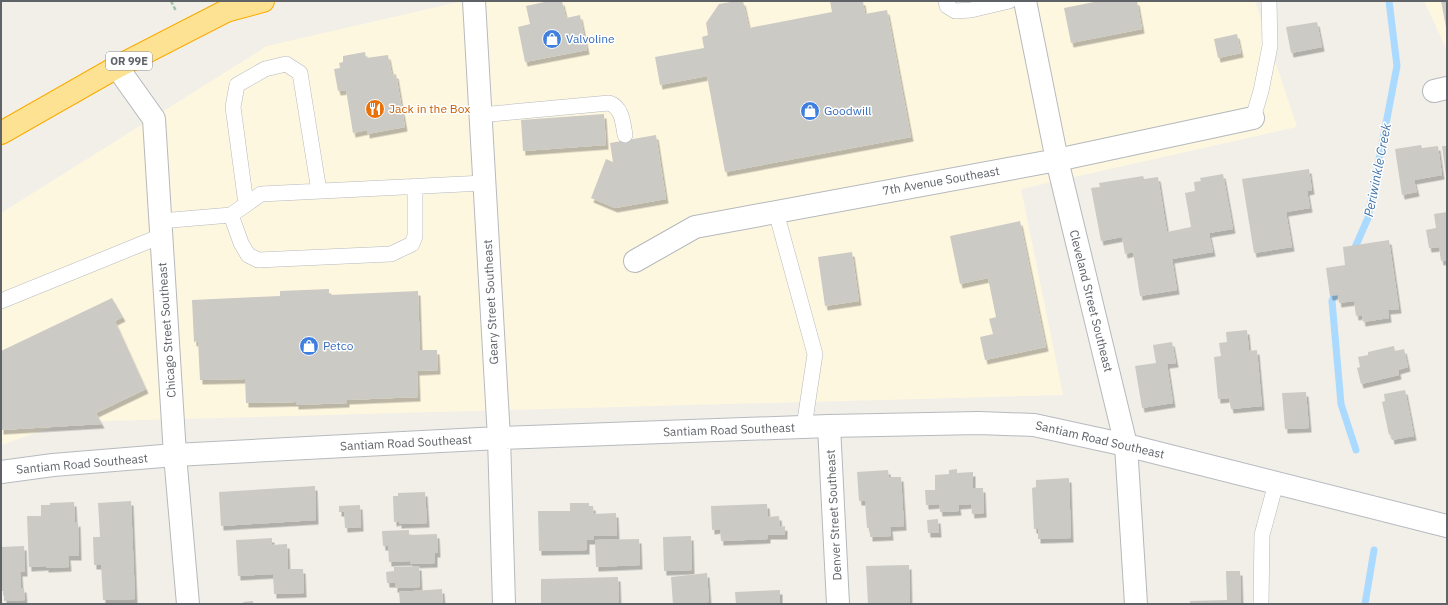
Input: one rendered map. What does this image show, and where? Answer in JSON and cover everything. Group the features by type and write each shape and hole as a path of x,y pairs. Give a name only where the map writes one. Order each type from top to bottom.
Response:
{"highway":[{"name":"OR 99E","path":"1,133 117,67 226,12 263,1"}],"street":[{"name":"Geary Street Southeast","path":"474,1 499,438 504,604"},
{"name":"Cleveland Street Southeast","path":"1025,1 1057,160 1126,445 1136,604"},
{"name":"Chicago Street Southeast","path":"117,67 154,119 175,455 188,604"},
{"name":"7th Avenue Southeast","path":"635,261 695,227 1057,160 1254,118"},
{"name":"Santiam Road Southeast","path":"1,472 53,464 175,455 499,438 829,426 979,423 1034,425 1126,445 1447,526"},
{"name":"Denver Street Southeast","path":"829,426 838,604"}],"lane":[{"path":"946,1 947,6 955,11 971,10 1009,1"},
{"path":"1254,118 1270,46 1268,1"},
{"path":"246,204 234,107 237,85 265,69 286,64 300,73 319,191"},
{"path":"480,115 609,103 615,105 620,113 625,135"},
{"path":"1,301 161,229 231,215 261,194 484,183"},
{"path":"231,215 241,244 248,255 258,260 391,254 412,244 414,236 415,186"},
{"path":"776,212 815,354 804,427"},
{"path":"1261,604 1262,535 1276,483"}],"shaded area":[{"path":"463,1 1255,1 1297,127 1021,189 1063,395 67,422 1,445 1,213 267,46"},
{"path":"1424,1 1447,1 1447,50"}],"building":[{"name":"Valvoline","path":"549,1 562,1 566,18 580,15 587,50 525,62 518,27 530,24 526,6"},
{"name":"Goodwill","path":"743,1 749,28 832,12 830,1 863,1 865,14 887,10 911,137 725,172 707,76 660,85 655,57 704,48 702,37 708,35 706,23 719,4"},
{"path":"1099,1 1137,1 1142,29 1071,43 1064,8"},
{"path":"1441,1 1447,1 1447,27 1446,27"},
{"path":"1317,22 1322,47 1291,53 1286,27"},
{"path":"1237,34 1241,53 1218,58 1214,39"},
{"name":"Jack in the Box","path":"365,52 366,58 388,55 392,75 396,74 405,127 367,134 367,130 353,133 346,90 338,91 334,69 340,68 339,63 343,62 343,56"},
{"path":"604,114 606,145 523,151 521,120"},
{"path":"656,135 666,199 615,208 591,198 606,159 613,162 610,143"},
{"path":"1421,145 1422,148 1438,146 1442,175 1414,180 1417,192 1402,195 1395,149"},
{"path":"1442,146 1447,146 1447,176 1446,176"},
{"path":"1309,169 1312,190 1307,191 1310,208 1286,212 1292,247 1254,253 1242,179"},
{"path":"1223,174 1233,229 1209,233 1213,252 1172,259 1177,290 1140,296 1133,252 1125,254 1122,237 1101,241 1091,188 1100,187 1099,183 1143,176 1144,179 1158,177 1167,232 1191,227 1185,193 1195,191 1194,182 1201,181 1200,178"},
{"path":"1447,212 1447,260 1441,261 1439,247 1429,248 1426,230 1436,228 1434,214"},
{"path":"1020,221 1046,347 985,360 980,337 993,334 989,319 996,317 988,278 960,284 950,236"},
{"path":"1389,240 1399,309 1388,310 1389,318 1363,322 1362,315 1356,316 1354,301 1339,303 1338,295 1330,296 1326,268 1345,265 1343,247"},
{"path":"852,252 859,301 825,306 818,257"},
{"name":"Petco","path":"329,289 329,295 418,291 420,350 437,350 438,370 417,371 418,397 347,400 347,403 296,405 296,402 246,403 245,379 200,380 198,341 194,342 192,300 280,296 280,291"},
{"path":"112,298 123,317 115,321 146,389 96,413 102,424 1,430 1,351"},
{"path":"1247,330 1249,351 1257,350 1262,406 1231,409 1229,398 1218,399 1214,357 1221,356 1219,343 1227,342 1226,332"},
{"path":"1172,342 1176,363 1167,364 1173,403 1142,408 1135,366 1156,363 1153,345"},
{"path":"1394,346 1395,351 1404,349 1408,367 1398,370 1399,375 1361,384 1357,368 1360,367 1358,357 1368,355 1368,352"},
{"path":"1405,390 1414,436 1392,440 1391,434 1389,435 1382,402 1385,401 1384,394"},
{"path":"1306,392 1309,428 1285,429 1282,393"},
{"path":"957,469 957,473 973,472 973,488 983,488 984,513 972,514 971,504 958,505 959,511 940,512 939,504 926,505 925,490 935,490 935,475 949,474 949,470"},
{"path":"888,470 889,477 901,477 904,526 890,527 891,536 870,537 870,528 867,528 865,501 859,501 857,472"},
{"path":"1069,478 1071,538 1038,539 1038,529 1034,529 1032,488 1036,487 1036,480"},
{"path":"315,486 316,520 221,526 219,492"},
{"path":"425,492 427,523 399,524 399,521 394,522 393,496 398,496 398,493"},
{"path":"131,501 135,599 103,600 101,565 94,565 93,537 100,537 98,503"},
{"path":"74,502 75,523 78,522 79,556 68,556 69,567 29,567 27,516 41,516 41,505"},
{"path":"570,503 589,503 589,506 593,506 594,514 616,513 617,536 594,536 594,540 587,540 587,550 539,551 538,511 570,511"},
{"path":"767,504 768,517 779,516 780,527 785,526 785,535 768,535 768,539 721,541 720,529 712,530 711,506"},
{"path":"360,505 361,527 345,528 344,512 339,512 339,506"},
{"path":"938,519 939,533 928,533 927,520"},
{"path":"409,530 409,535 437,534 438,553 435,553 435,563 410,564 410,561 389,562 388,546 383,546 382,531"},
{"path":"691,536 692,570 664,571 663,537"},
{"path":"272,538 272,545 287,544 288,569 303,569 304,593 274,594 273,574 238,576 236,540"},
{"path":"639,539 640,565 596,567 595,540"},
{"path":"24,546 25,572 20,572 21,588 24,588 25,600 4,601 4,591 1,591 1,547"},
{"path":"909,565 910,604 868,604 866,566"},
{"path":"419,566 420,587 395,588 395,583 387,583 386,572 394,571 394,567"},
{"path":"1226,571 1240,571 1241,604 1190,604 1190,601 1227,600"},
{"path":"707,573 709,602 673,604 671,577"},
{"path":"618,577 619,604 541,604 541,579"},
{"path":"442,589 443,604 400,604 399,592"},
{"path":"780,590 780,604 736,604 735,592"},
{"path":"253,601 253,604 244,604 243,602"}],"waterway":[{"name":"Periwinkle Creek","path":"1353,252 1368,218 1397,66 1389,1"},
{"name":"Periwinkle Creek","path":"1337,288 1332,301 1341,404 1356,450"},
{"name":"Periwinkle Creek","path":"1365,604 1374,550"}],"place":[{"name":"Valvoline","path":"552,39"},
{"name":"Jack in the Box","path":"375,109"},
{"name":"Goodwill","path":"810,111"},
{"name":"Petco","path":"309,346"}]}
